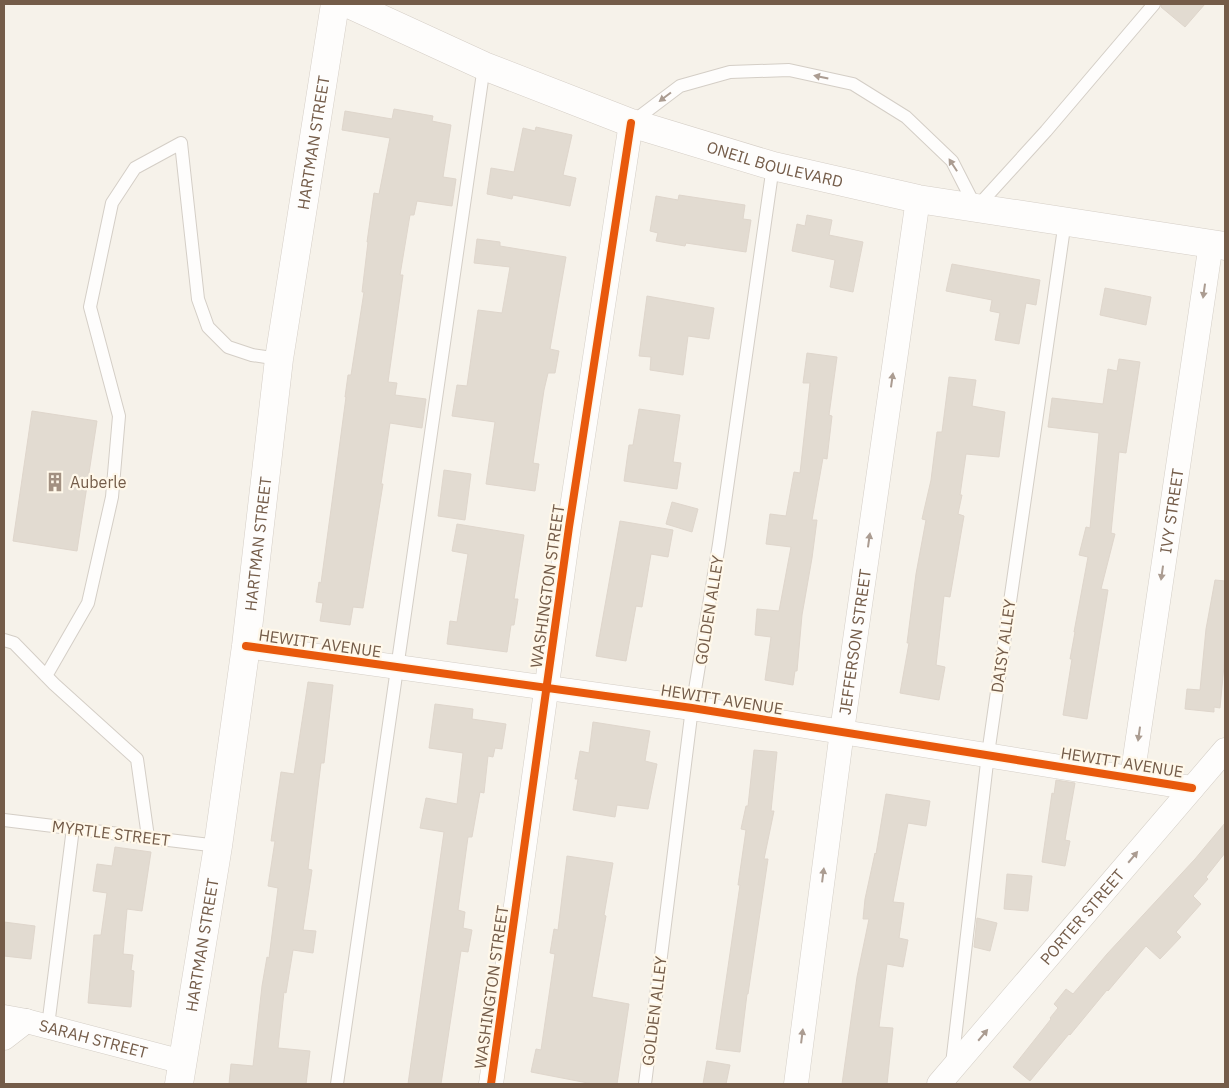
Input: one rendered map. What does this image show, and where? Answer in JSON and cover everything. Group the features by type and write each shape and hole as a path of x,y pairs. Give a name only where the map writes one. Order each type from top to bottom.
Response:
{"main road":[{"name":"HARTMAN STREET","path":"181,1073 218,846 246,646 279,359 335,4"},
{"name":"ONEIL BOULEVARD","path":"349,4 484,66 631,122 773,166 918,198 1218,244"}],"street":[{"name":"WASHINGTON STREET","path":"491,1084 546,688 631,122"},
{"name":"JEFFERSON STREET","path":"796,1084 842,732 918,198"},
{"name":"IVY STREET","path":"1132,778 1218,244"},
{"name":"HEWITT AVENUE","path":"246,646 692,708 1192,788"},
{"name":"PORTER STREET","path":"945,1078 1225,750"},
{"path":"4,1038 26,1021"},
{"name":"SARAH STREET","path":"26,1021 181,1073"}],"lane":[{"path":"631,122 680,86 730,72 788,70 852,84 906,117 952,161 976,208 1046,131 1154,4"},
{"path":"337,1084 399,667 484,66"},
{"path":"46,676 88,603 112,496 119,416 90,307 112,203 135,168 181,143 198,299 208,327 228,347 252,355 279,359"},
{"name":"GOLDEN ALLEY","path":"645,1084 692,708 719,544 773,166"},
{"name":"DAISY ALLEY","path":"945,1078 988,754 1065,221"},
{"path":"4,640 14,643 46,676 137,759 148,837"},
{"name":"MYRTLE STREET","path":"4,820 218,846"},
{"path":"26,1021 73,828"}],"building":[{"path":"1162,4 1205,4 1185,27 1161,7"},
{"path":"394,109 433,116 432,121 451,125 443,177 456,179 452,206 417,201 414,215 410,215 400,275 403,275 388,382 397,383 395,395 426,399 422,428 390,423 381,484 383,484 363,608 353,607 350,625 320,621 323,603 316,602 319,582 321,583 348,375 351,375 364,292 362,292 367,242 374,193 379,194 390,138 342,130 345,111 392,119"},
{"path":"536,127 572,135 563,175 576,178 570,206 513,195 512,199 487,194 491,168 514,172 523,128 535,131"},
{"path":"679,195 745,205 743,219 751,220 746,252 686,243 685,246 656,241 658,233 650,231 656,196 678,200"},
{"path":"807,215 832,220 829,235 863,242 853,292 830,287 835,260 792,251 797,224 805,226"},
{"path":"477,239 500,242 500,246 566,257 550,349 559,351 555,373 548,373 544,390 533,463 539,464 535,491 486,484 495,422 452,416 457,385 467,386 478,310 502,313 510,267 474,263"},
{"path":"952,264 1040,280 1036,305 1026,303 1019,344 995,340 1000,313 990,311 992,300 946,291"},
{"path":"1105,288 1151,297 1146,325 1100,315"},
{"path":"647,296 714,308 709,339 688,336 683,375 650,370 651,357 639,356"},
{"path":"807,353 837,357 829,415 832,416 827,459 823,458 812,520 817,520 802,615 797,671 795,671 793,685 765,680 771,637 755,635 757,609 779,611 791,547 766,544 770,514 786,516 794,472 800,473 810,383 803,383"},
{"path":"1119,359 1140,362 1126,453 1119,452 1111,533 1115,534 1101,589 1108,590 1087,719 1063,715 1072,659 1070,659 1074,632 1088,557 1079,555 1086,527 1090,528 1099,433 1048,427 1052,398 1103,404 1108,369 1117,371"},
{"path":"949,377 976,380 972,406 1005,412 999,457 966,454 958,514 964,516 950,597 944,596 936,665 945,667 939,700 900,693 909,643 907,643 916,574 926,520 922,519 931,480 937,432 942,432"},
{"path":"639,409 680,415 673,462 681,463 677,489 624,481 629,445 633,445"},
{"name":"Auberle","path":"32,411 97,421 77,551 13,541"},
{"path":"444,470 471,474 465,520 438,516"},
{"path":"672,502 698,509 692,532 666,524"},
{"path":"620,521 673,530 668,557 651,554 642,607 636,606 626,661 596,656"},
{"path":"457,524 524,535 514,599 518,599 514,625 511,625 507,652 447,644 450,621 457,622 468,554 452,551"},
{"path":"1215,580 1225,581 1225,655 1220,708 1214,707 1214,712 1185,709 1187,689 1200,690 1206,629"},
{"path":"308,682 333,685 324,763 321,763 308,869 312,870 303,930 316,931 313,953 293,950 286,993 284,992 278,1048 310,1051 306,1084 229,1084 231,1064 253,1066 262,986 267,957 269,958 278,888 268,886 275,841 271,841 274,820 281,772 294,774"},
{"path":"435,704 473,709 472,719 506,724 502,749 495,748 493,757 488,756 484,793 480,792 472,837 468,837 458,910 465,912 463,928 472,930 468,952 461,951 441,1084 408,1084 444,832 420,828 426,798 457,804 463,753 429,748"},
{"path":"593,722 650,731 645,761 657,764 648,809 617,805 615,817 573,810 578,779 575,779 580,751 589,753"},
{"path":"754,750 777,752 771,811 774,811 764,859 768,859 740,1052 716,1049 740,885 738,885 746,830 741,829 746,806 748,806"},
{"path":"1056,780 1075,783 1065,840 1070,841 1065,866 1042,862 1052,793 1054,794"},
{"path":"886,794 930,801 926,826 908,823 893,902 904,903 899,938 908,940 903,967 887,964 879,1027 893,1028 887,1084 842,1084 857,977 869,919 863,919 865,899 876,854"},
{"path":"1225,823 1225,853 1206,877 1208,879 1193,896 1201,904 1176,932 1181,937 1160,959 1146,946 1030,1081 1013,1067 1051,1019 1058,1008 1054,1004 1066,989 1073,994"},
{"path":"115,847 151,852 142,911 127,909 123,954 133,955 131,970 134,971 131,1007 88,1003 94,935 101,935 107,893 93,891 97,864 112,866"},
{"path":"567,856 613,863 592,997 629,1004 617,1084 593,1084 531,1072 536,1049 541,1050 555,954 550,953 554,929 558,930"},
{"path":"1007,874 1032,876 1028,911 1004,909"},
{"path":"977,918 997,923 990,951 974,947"},
{"path":"4,922 35,926 31,959 4,956"},
{"path":"707,1061 730,1065 726,1084 703,1084"}],"cycle path":[{"path":"491,1084 569,527 631,123"},
{"path":"246,646 692,708 1192,788"}],"place":[{"name":"Auberle","path":"55,482"}]}
